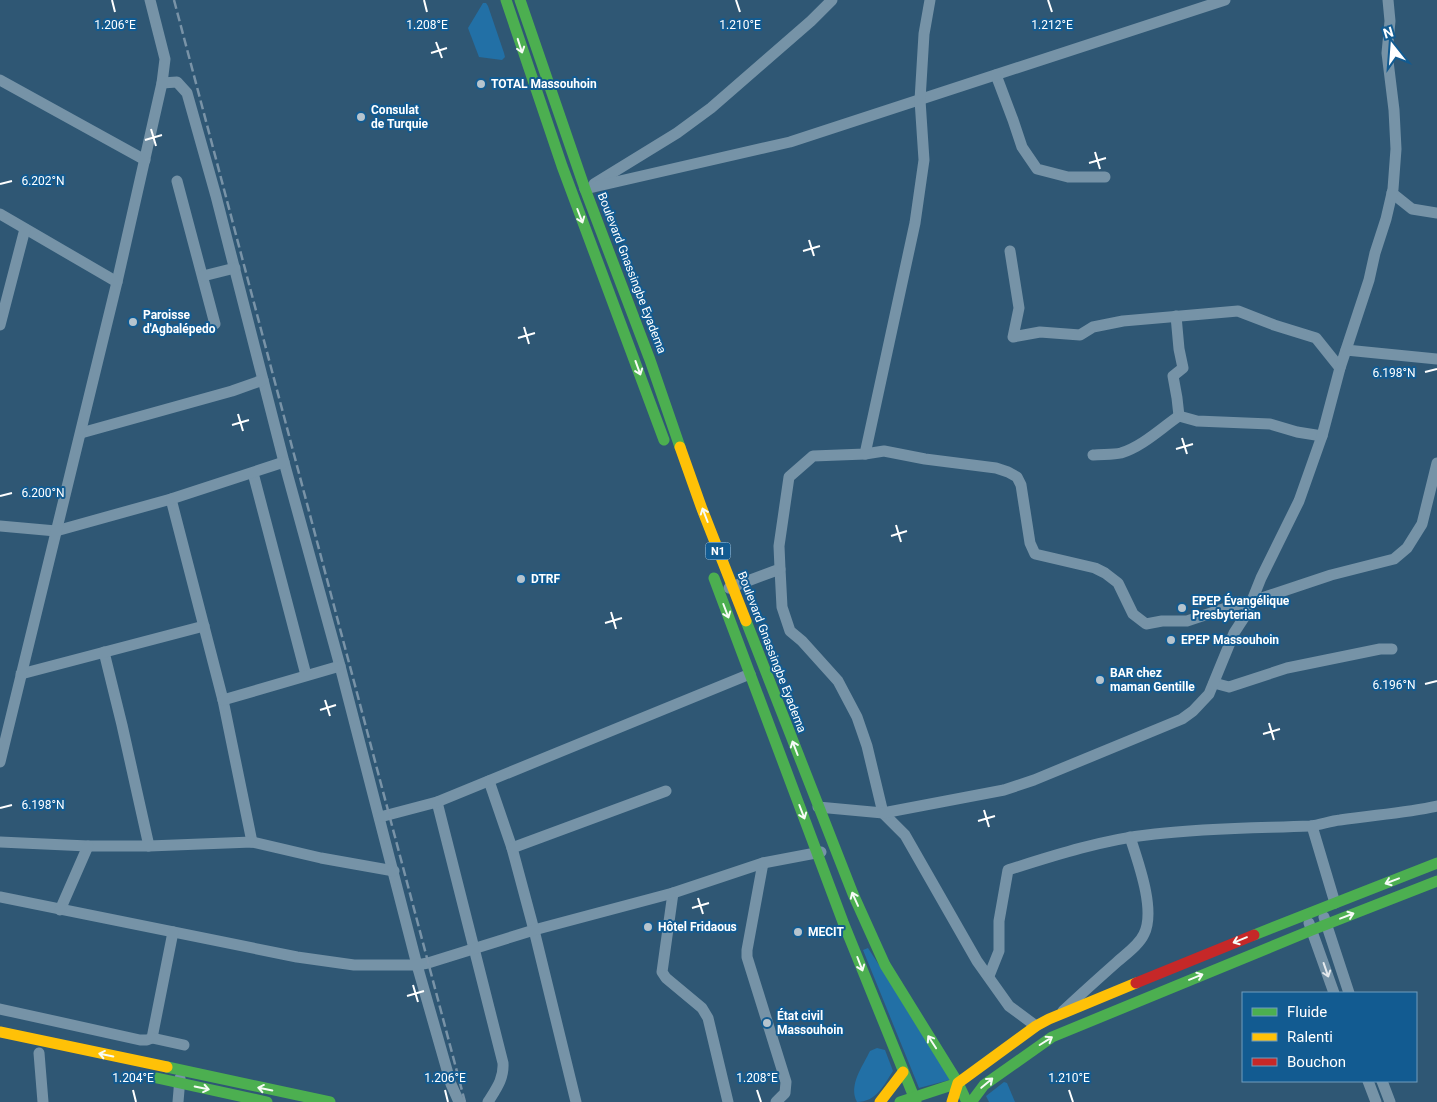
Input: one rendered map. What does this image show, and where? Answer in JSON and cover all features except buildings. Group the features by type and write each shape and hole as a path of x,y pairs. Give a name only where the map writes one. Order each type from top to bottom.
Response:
{"main road":[{"path":"506,0 528,70 572,194 666,447"},
{"name":"Boulevard Gnassingbe Eyadema","path":"520,0 702,509 834,848 886,965 958,1083 964,1101"},
{"name":"N1","path":"710,565 718,591 817,852 915,1100"},
{"path":"900,1102 915,1100 958,1083 1036,1026 1060,1014 1437,863"},
{"path":"964,1101 1010,1065 1052,1036 1437,881"},
{"path":"0,1032 330,1102"},
{"path":"1001,1052 1010,1065"},
{"path":"880,1102 903,1072"},
{"path":"142,1075 267,1102"}],"street":[{"path":"0,762 5,720 21,674 117,282 162,83 165,59 150,0"},
{"path":"586,189 678,133 711,108 812,21 832,0"},
{"path":"865,454 915,223 924,160 920,100 924,34 930,0"},
{"path":"572,194 586,189 790,142 1225,0"},
{"path":"818,807 883,813 1004,790 1034,780 1182,719 1193,712 1209,694 1234,633 1253,601 1261,578 1299,501 1322,436 1340,368 1369,280 1374,254 1386,220 1392,194 1396,141 1387,53 1390,21 1388,0"},
{"path":"996,75 1022,147 1037,170 1068,177 1105,177"},
{"path":"0,80 145,160"},
{"path":"162,83 177,82 187,93 340,666 417,965 451,1084 459,1102"},
{"path":"176,182 215,324"},
{"path":"1392,194 1412,209 1437,213"},
{"path":"0,214 117,282"},
{"path":"0,325 25,229"},
{"path":"1010,251 1019,308 1013,337 1040,332 1080,335 1093,327 1122,321 1238,311 1316,338 1340,368"},
{"path":"203,276 235,268"},
{"path":"1176,316 1183,368 1173,376 1179,416"},
{"path":"1346,350 1437,359"},
{"path":"80,433 263,380"},
{"path":"1093,455 1120,453 1141,444 1179,416 1197,421 1270,424 1297,432 1322,436"},
{"path":"1036,1026 1009,1006 977,961 905,835 883,813 867,746 853,710 838,681 802,641 790,631 782,607 779,546 789,477 813,456 865,454 884,451 996,468 1008,472 1017,477 1022,485 1030,543 1035,554 1095,568 1105,573 1118,583 1133,614 1146,624 1187,621 1331,575 1394,559 1407,548 1422,524 1437,463"},
{"path":"0,526 56,531 171,499 284,462"},
{"path":"253,473 306,676"},
{"path":"171,499 223,700 252,842"},
{"path":"718,591 780,569"},
{"path":"21,674 204,626"},
{"path":"1214,683 1229,687 1287,668 1380,649 1392,649"},
{"path":"104,652 149,846"},
{"path":"223,700 340,666"},
{"path":"380,818 437,802 750,674"},
{"path":"489,781 512,848 576,1102"},
{"path":"512,848 666,791"},
{"path":"437,802 503,1063 500,1083 488,1102"},
{"path":"989,976 999,951 999,921 1008,870 1057,854 1130,837 1192,831 1312,826 1338,820 1437,806"},
{"path":"1312,826 1335,903"},
{"path":"1060,1014 1145,934 1148,919 1146,894 1140,867 1130,837"},
{"path":"0,842 88,846 149,846 252,842 330,860 394,871"},
{"path":"60,910 88,846"},
{"path":"0,897 297,958 354,965 417,965 534,930 672,893 762,863 834,848"},
{"path":"762,863 747,956 786,1082 785,1093 776,1102"},
{"path":"672,893 662,972 666,978 702,1008 708,1018 728,1102"},
{"path":"1321,908 1350,992"},
{"path":"1306,914 1334,992"},
{"path":"152,1038 173,932"},
{"path":"0,1009 140,1040 152,1038 184,1044"},
{"path":"40,1053 43,1102"},
{"path":"178,1102 181,1071"},
{"path":"1368,1082 1376,1102"},
{"path":"1382,1082 1390,1102"}],"shaded area":[{"path":"483,3 486,3 488,6 504,53 505,57 502,60 479,57 468,28"},
{"path":"868,948 953,1079 919,1088 863,950"},
{"path":"877,1048 885,1050 893,1071 879,1092 869,1099 857,1102 854,1089 855,1082 870,1051"},
{"path":"1004,1082 1007,1083 1015,1102 989,1102 986,1096"}],"railway":[{"path":"174,0 465,1102"}],"traffic: fast":[{"path":"506,0 562,166 664,440"},
{"path":"520,0 585,189 650,360 680,447"},
{"path":"714,578 843,922 916,1102"},
{"path":"746,621 853,894 885,965 958,1083 966,1100"},
{"path":"1254,935 1437,863"},
{"path":"972,1101 984,1085 1052,1037 1312,930 1437,881"},
{"path":"167,1067 330,1102"},
{"path":"157,1078 267,1102"},
{"path":"900,1102 958,1083"}],"traffic: slow":[{"path":"680,447 746,621"},
{"path":"952,1102 958,1083 1036,1026 1136,983"},
{"path":"0,1032 167,1067"},
{"path":"880,1102 903,1072"}],"traffic: jam":[{"path":"1136,983 1254,935"}],"place":[{"name":"TOTAL Massouhoin","path":"481,84"},
{"name":"Consulat de Turquie","path":"361,117"},
{"name":"Paroisse d'Agbalépedo","path":"133,322"},
{"name":"DTRF","path":"521,579"},
{"name":"EPEP Évangélique Presbyterian","path":"1182,608"},
{"name":"EPEP Massouhoin","path":"1171,640"},
{"name":"BAR chez maman Gentille","path":"1100,680"},
{"name":"Hôtel Fridaous","path":"648,927"},
{"name":"MECIT","path":"798,932"},
{"name":"État civil Massouhoin","path":"767,1023"}]}
